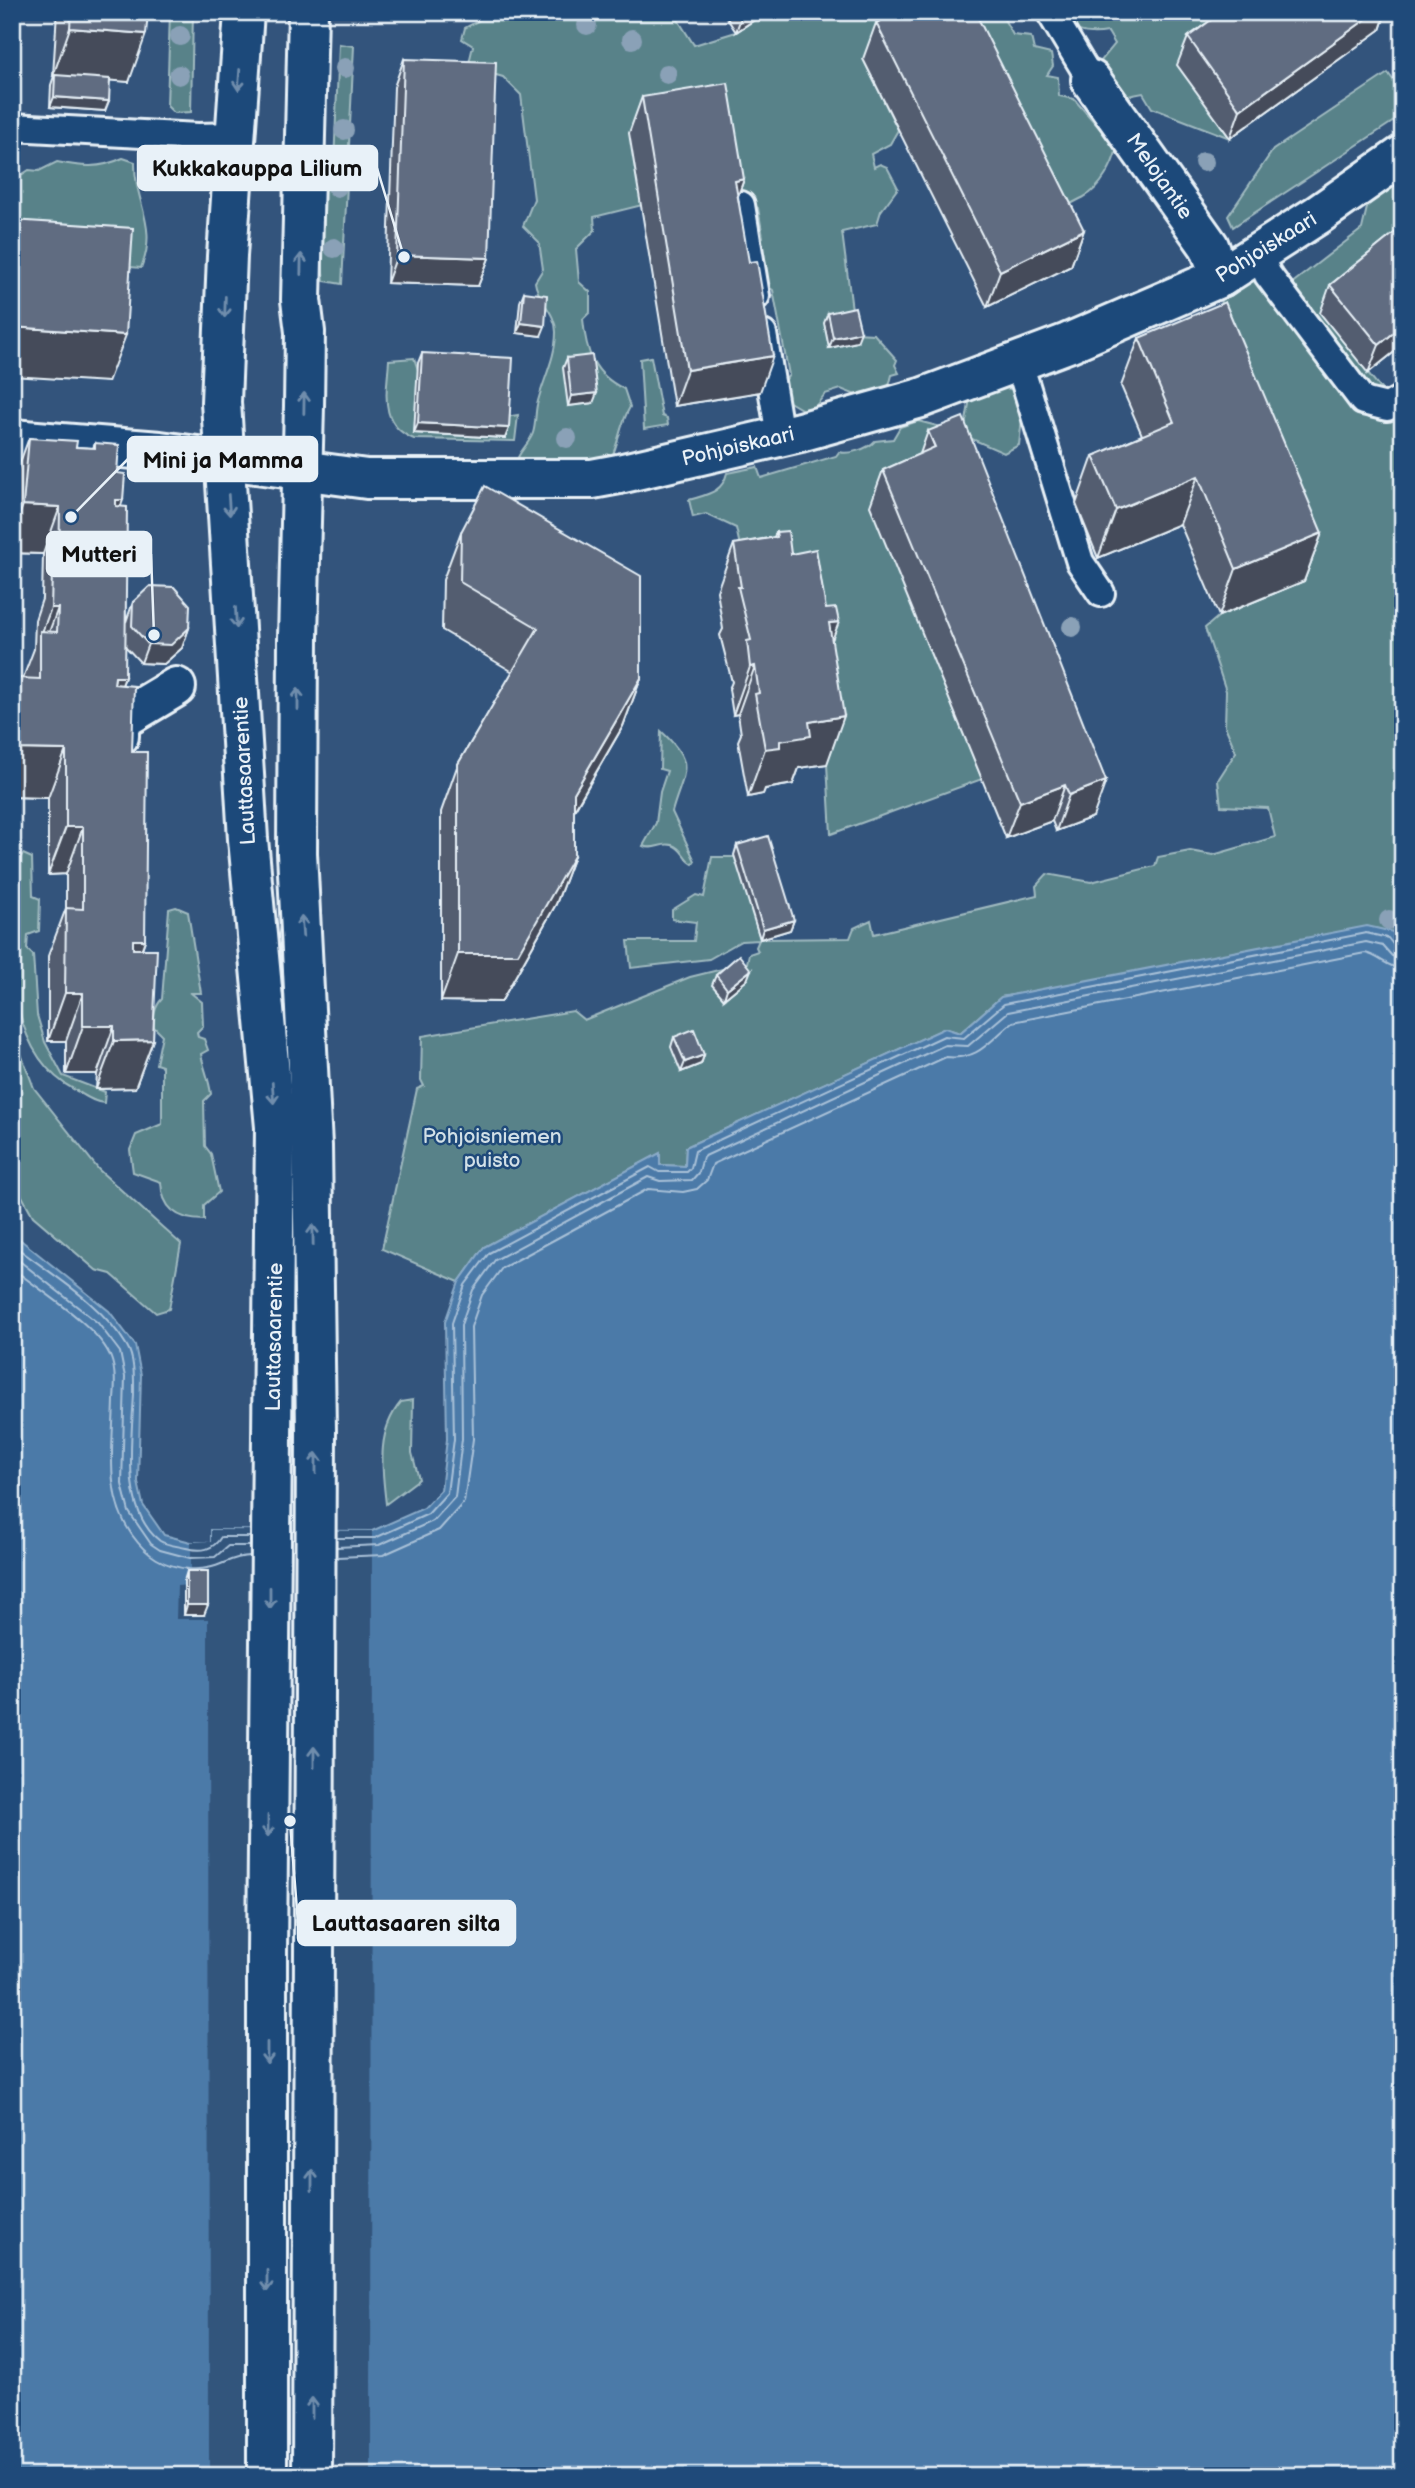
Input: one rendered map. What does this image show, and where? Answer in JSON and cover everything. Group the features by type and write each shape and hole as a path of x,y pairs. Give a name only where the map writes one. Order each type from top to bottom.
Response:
{"main road":[{"name":"Lauttasaarentie","path":"244,12 221,402 248,839 275,1127 267,2476"},
{"name":"Lauttasaarentie","path":"308,12 301,300 304,332 303,472 297,853 312,1146 316,1531 312,2476"},
{"name":"Melojantie","path":"1091,80 1209,246 1220,277"},
{"name":"Pohjoiskaari","path":"12,439 160,451 303,472 395,481 592,479 780,436 943,391 1018,362 1220,277 1403,155"},
{"path":"119,736 119,721 176,687"}],"lane":[{"path":"1050,12 1091,80"},
{"path":"12,127 198,137 235,136"},
{"path":"741,205 780,436"},
{"path":"1258,254 1268,275 1363,401 1387,407 1403,398"},
{"path":"1018,362 1080,562 1101,593"}],"green space":[{"path":"170,12 193,12 191,112 174,113 167,106"},
{"path":"485,12 673,12 694,45 736,32 767,12 1000,12 1013,35 1031,37 1034,50 1051,54 1053,66 1047,75 1058,77 1059,96 1074,99 1117,148 1113,162 1096,188 1061,212 863,59 898,130 890,144 871,154 874,167 880,164 887,167 898,188 881,211 877,224 842,232 855,333 874,334 897,360 895,365 899,373 892,375 887,388 868,400 841,389 825,394 814,408 803,410 786,400 784,382 789,375 773,290 763,283 754,243 763,237 758,208 726,184 594,217 595,230 576,249 579,282 590,292 590,312 583,319 586,342 598,369 624,389 630,407 611,459 515,466 533,433 537,405 554,351 556,332 553,318 536,288 535,282 543,269 539,242 523,226 534,199 521,95 503,77 468,67 473,46 462,39 465,28 483,18"},
{"path":"1054,12 1262,12 1178,65 1230,138 1152,108 1143,93 1128,96 1117,91 1118,84 1100,74 1100,62 1115,44 1108,32 1078,31"},
{"path":"339,44 354,46 342,284 324,281 314,192 334,164"},
{"path":"1388,73 1403,93 1403,115 1233,227 1228,216 1273,150"},
{"path":"123,158 135,162 138,190 147,227 146,253 141,268 108,265 12,239 12,181 29,170 39,171 57,162 90,166"},
{"name":"Pohjoisniemen puisto","path":"1403,173 1403,245 1368,373 1403,416 1403,946 1393,932 1001,997 960,1033 945,1028 686,1147 685,1166 659,1165 659,1154 484,1247 459,1282 382,1249 417,1089 424,1086 421,1080 422,1036 573,1011 584,1020 690,977 747,963 749,954 758,951 756,947 759,940 741,941 709,959 631,968 628,941 694,941 696,922 672,919 672,910 696,895 704,897 712,857 737,857 760,939 850,938 854,928 871,920 874,934 1037,895 1036,886 1047,874 1091,882 1155,866 1158,857 1190,851 1213,855 1275,837 1268,808 1221,806 1218,780 1236,752 1225,726 1226,691 1205,628 1219,616 1304,581 1221,311 1220,286 1229,264 1291,284 1362,229 1369,199"},
{"path":"651,357 662,416 667,418 668,425 644,429 640,359"},
{"path":"414,358 418,370 506,417 518,415 515,441 414,439 403,433 395,425 387,406 389,360"},
{"path":"1001,387 1025,392 1019,445 1004,453 972,439 965,427 970,398"},
{"path":"918,421 941,427 892,558 982,779 831,834 827,764 744,564 736,528 706,514 693,517 689,500 718,489 727,473 757,467 761,478 836,456 839,452 858,451 875,441 893,439 900,427"},
{"path":"661,731 680,752 684,761 683,778 672,812 695,861 693,864 672,845 651,848 643,846 656,823 660,792 667,771 660,769"},
{"path":"23,854 32,858 33,896 40,899 39,931 28,935 27,949 33,955 37,1015 45,1042 63,1076 105,1092 104,1103 75,1090 51,1072 34,1049 22,1022 15,992 11,928 12,867"},
{"path":"176,907 188,912 201,993 191,993 202,1002 203,1026 197,1032 198,1037 204,1039 208,1050 201,1054 211,1094 204,1101 205,1146 211,1154 219,1192 204,1205 204,1220 186,1218 173,1211 164,1199 161,1182 133,1172 130,1150 136,1135 162,1124 162,1066 156,1064 162,1035 154,1027 154,1019 156,1008 162,999 169,909"},
{"path":"12,1030 34,1088 99,1170 181,1244 169,1309 156,1313 111,1274 96,1270 33,1216 12,1178"},
{"path":"413,1400 412,1453 419,1479 386,1504 382,1464 384,1438 393,1414 401,1402"}],"water":[{"path":"1367,926 1393,932 1403,946 1403,2476 12,2476 12,1233 109,1311 135,1345 141,1375 138,1482 143,1505 164,1535 191,1542 211,1543 211,1530 372,1531 424,1508 441,1490 447,1439 445,1322 459,1282 484,1247 660,1153 660,1165 685,1166 686,1147 945,1028 960,1033 1001,997"}],"pier":[{"path":"211,1530 372,1531 371,2476 209,2476 208,1619 176,1619 177,1586 191,1585 191,1542 211,1542"}],"building":[{"path":"71,12 148,12 146,34 70,28"},
{"path":"897,12 975,12 1084,230 1000,271 876,23"},
{"path":"1222,12 1376,12 1240,110 1188,37"},
{"path":"404,59 496,62 489,258 397,255"},
{"path":"55,75 110,79 109,101 54,97"},
{"path":"728,83 744,179 735,181 749,262 757,261 773,356 687,370 642,97"},
{"path":"12,220 133,228 126,335 12,327"},
{"path":"1403,226 1403,325 1379,345 1330,285"},
{"path":"524,292 547,295 545,326 521,323"},
{"path":"1225,302 1322,533 1236,569 1198,476 1116,510 1093,456 1174,422 1139,338"},
{"path":"855,307 861,332 833,338 828,313"},
{"path":"422,353 513,358 509,428 418,423"},
{"path":"592,355 597,393 571,396 567,358"},
{"path":"963,417 1106,781 1069,795 1065,785 1020,802 883,470 935,447 928,431"},
{"path":"29,438 77,441 76,447 95,448 95,443 119,445 117,473 125,474 123,500 116,500 116,506 127,507 125,677 115,677 114,684 134,686 132,752 147,752 145,940 133,940 133,949 157,949 153,1040 114,1041 114,1026 83,1026 83,993 65,993 66,908 83,909 83,827 66,827 66,750 17,749 18,678 40,679 40,631 57,632 58,608 51,608 52,572 59,572 60,507 23,505"},
{"path":"485,486 641,576 641,678 574,793 574,856 518,954 458,954 458,764 538,628 460,582 461,532"},
{"path":"788,531 791,554 816,549 826,609 836,608 839,622 829,623 844,716 809,722 811,736 780,741 780,747 765,749 755,694 759,693 755,666 750,667 747,641 751,640 738,587 741,587 734,544 777,537 776,532"},
{"path":"150,586 174,587 190,605 189,628 171,645 148,644 132,626 133,602"},
{"path":"12,680 17,681 12,695"},
{"path":"768,836 794,920 763,929 737,845"},
{"path":"739,955 751,970 727,989 716,975"},
{"path":"694,1029 704,1055 685,1062 674,1037"},
{"path":"187,1571 208,1571 208,1605 187,1605"}],"place":[{"name":"Kukkakauppa Lilium","path":"404,257"},
{"name":"Mini ja Mamma","path":"71,517"},
{"name":"Mutteri","path":"154,635"},
{"name":"Lauttasaaren silta","path":"290,1821"}]}
